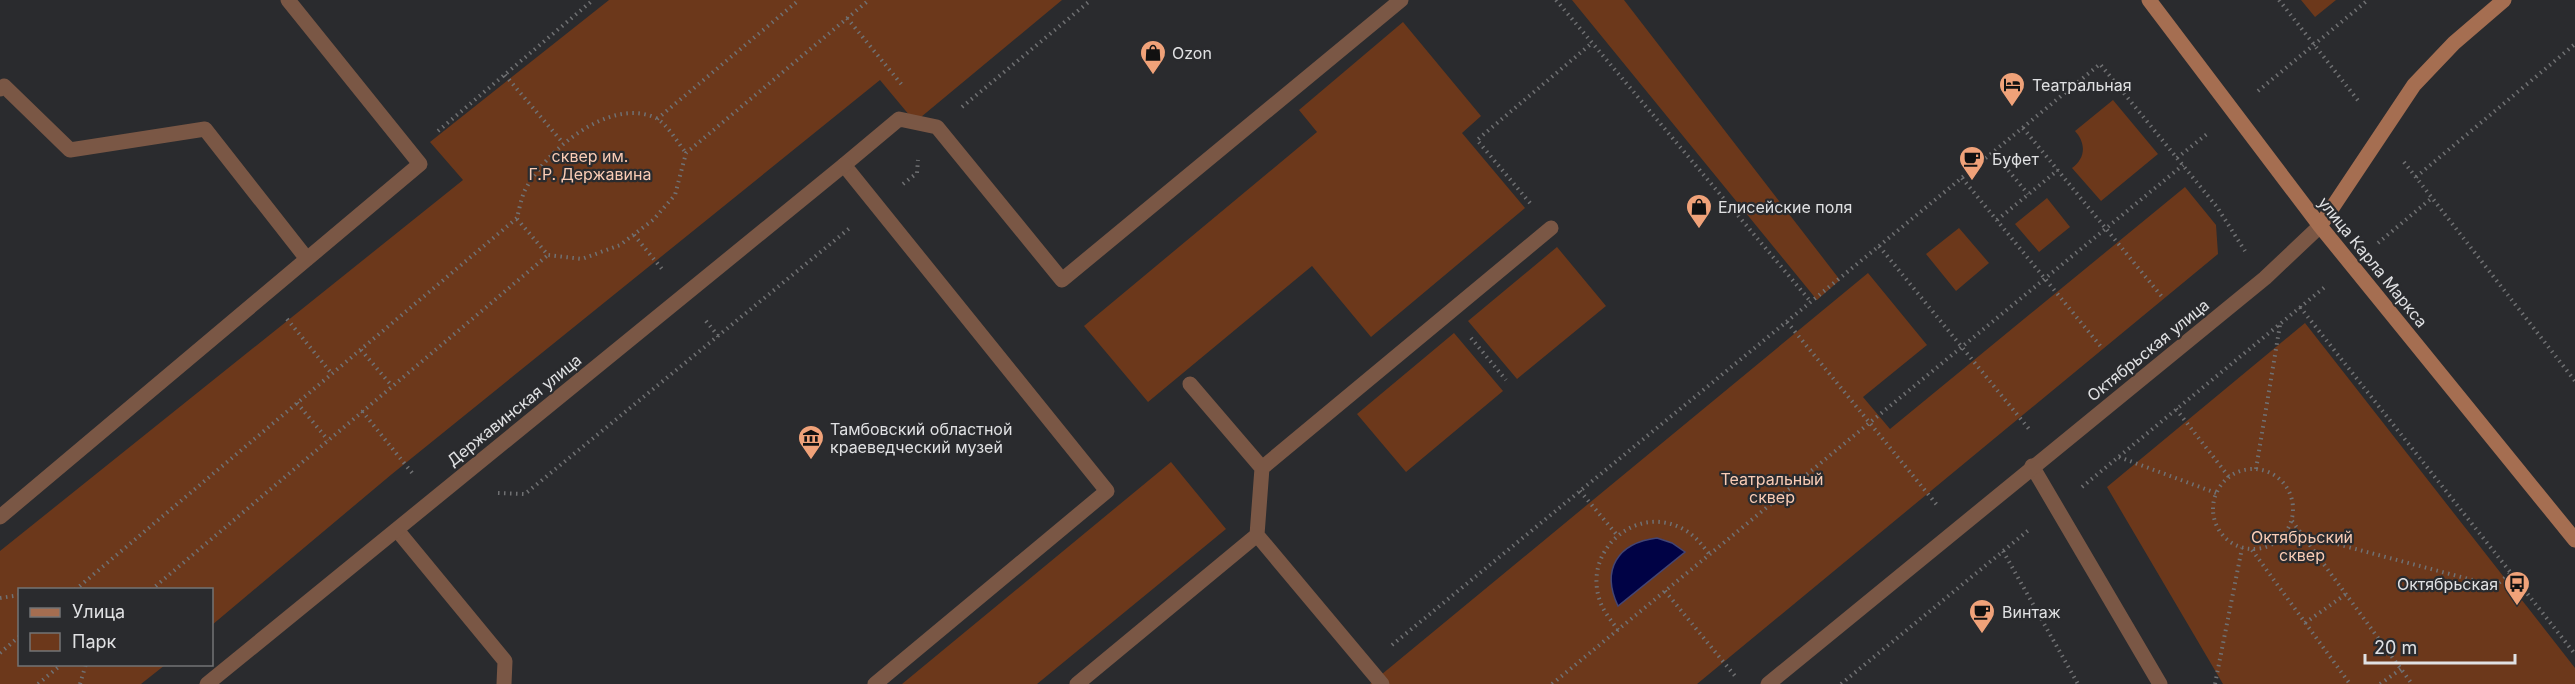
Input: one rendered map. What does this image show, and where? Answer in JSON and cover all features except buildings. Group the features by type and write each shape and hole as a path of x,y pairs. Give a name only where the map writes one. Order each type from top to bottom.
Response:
{"main road":[{"name":"улица Карла Маркса","path":"2150,0 2320,226 2575,540"},
{"name":"Октябрьская улица","path":"2320,226 2381,131 2422,76 2454,43 2504,0"}],"street":[{"path":"0,517 420,164 288,0"},
{"path":"937,127 1062,280 1401,0"},
{"path":"0,89 4,86 70,150 205,129 306,259"},
{"name":"Державинская улица","path":"207,684 898,119 937,127"},
{"path":"844,165 1107,491 875,684"},
{"name":"Октябрьская улица","path":"1768,684 2032,466 2265,278 2320,226"},
{"path":"1262,468 1551,228"},
{"path":"1190,384 1262,468 1257,535 1383,684"},
{"path":"2032,466 2160,684"},
{"path":"397,530 505,661 504,684"},
{"path":"1077,684 1257,535"}],"path":[{"path":"411,153 593,0"},
{"path":"657,119 799,0"},
{"path":"517,218 548,255 582,259 620,245 653,220 675,195 686,153 869,0"},
{"path":"487,496 506,491 525,494 917,173 918,143 1091,0"},
{"path":"1556,0 1810,302"},
{"path":"2279,0 2316,44 2575,381"},
{"path":"2272,79 2368,0"},
{"path":"847,18 937,127"},
{"path":"1551,228 1477,140 1592,43"},
{"path":"2416,177 2575,44"},
{"path":"1368,666 2100,64 2217,207 2234,236"},
{"path":"505,74 563,143"},
{"path":"77,588 517,218 524,192 544,164 563,143 578,132 619,114 639,113 657,119 686,153"},
{"path":"2023,128 2163,298"},
{"path":"1993,152 2028,194"},
{"path":"1552,684 2183,165"},
{"path":"1997,220 2058,170"},
{"path":"1962,178 2102,348"},
{"path":"1841,684 2433,197"},
{"path":"1879,246 2049,454"},
{"path":"153,588 548,255"},
{"path":"265,294 332,374"},
{"path":"2300,307 2575,654"},
{"path":"1450,312 1506,380"},
{"path":"1787,322 1928,494"},
{"path":"2256,469 2280,323"},
{"path":"361,350 392,386"},
{"path":"297,403 328,440"},
{"path":"2176,409 2229,477"},
{"path":"362,411 433,499"},
{"path":"2119,457 2216,493"},
{"path":"2241,470 2269,471 2286,486 2294,506 2292,521 2286,533 2275,543 2252,550 2226,540 2218,528 2213,511 2216,493 2229,477 2241,470"},
{"path":"1580,491 1617,535"},
{"path":"1618,630 1603,608 1596,582 1601,556 1617,535 1639,524 1655,521 1671,524 1692,535 1710,555"},
{"path":"2292,521 2412,684"},
{"path":"2303,535 2495,586 2511,573"},
{"path":"2215,684 2242,548"},
{"path":"2252,550 2350,684"},
{"path":"2003,551 2078,684"},
{"path":"1665,591 1742,684"},
{"path":"2305,623 2346,594"},
{"path":"0,598 18,595"},
{"path":"0,653 18,638"},
{"path":"38,684 60,666"},
{"path":"80,684 85,666"},
{"path":"2380,684 2401,669"}],"green space":[{"name":"сквер им. Г.Р. Державина","path":"609,0 1062,0 915,122 880,80 392,474 213,624 213,588 18,588 18,666 164,666 141,684 0,684 0,551 463,180 430,142"},
{"path":"1572,0 1624,0 1840,280 1817,300"},
{"path":"2301,0 2336,0 2315,17"},
{"path":"1403,22 1481,116 1462,133 1525,208 1371,337 1312,266 1148,402 1084,326 1317,132 1299,110"},
{"path":"2113,100 2158,154 2101,201 2072,168 2080,160 2083,150 2081,140 2075,131"},
{"name":"Театральный сквер","path":"2185,187 2216,225 2218,254 1697,684 1370,684 1868,273 1927,345 1863,397 1890,429"},
{"path":"2047,198 2070,227 2039,252 2015,224"},
{"path":"1959,228 1989,263 1956,291 1926,254"},
{"path":"1557,247 1606,306 1517,379 1468,321"},
{"name":"Октябрьский сквер","path":"2305,323 2575,668 2575,684 2223,684 2107,487"},
{"path":"1454,333 1503,391 1406,472 1357,414"},
{"path":"1171,462 1226,529 1037,684 902,684"}],"shaded area":[{"path":"1657,538 1672,543 1685,552 1618,606 1611,581 1616,560 1632,546"}],"place":[{"name":"Ozon","path":"1153,76"},
{"name":"Театральная","path":"2012,108"},
{"name":"Буфет","path":"1972,182"},
{"name":"Елисейские поля","path":"1699,230"},
{"name":"Тамбовский областной краеведческий музей","path":"811,461"},
{"name":"Октябрьская","path":"2517,607"},
{"name":"Винтаж","path":"1982,635"}]}
